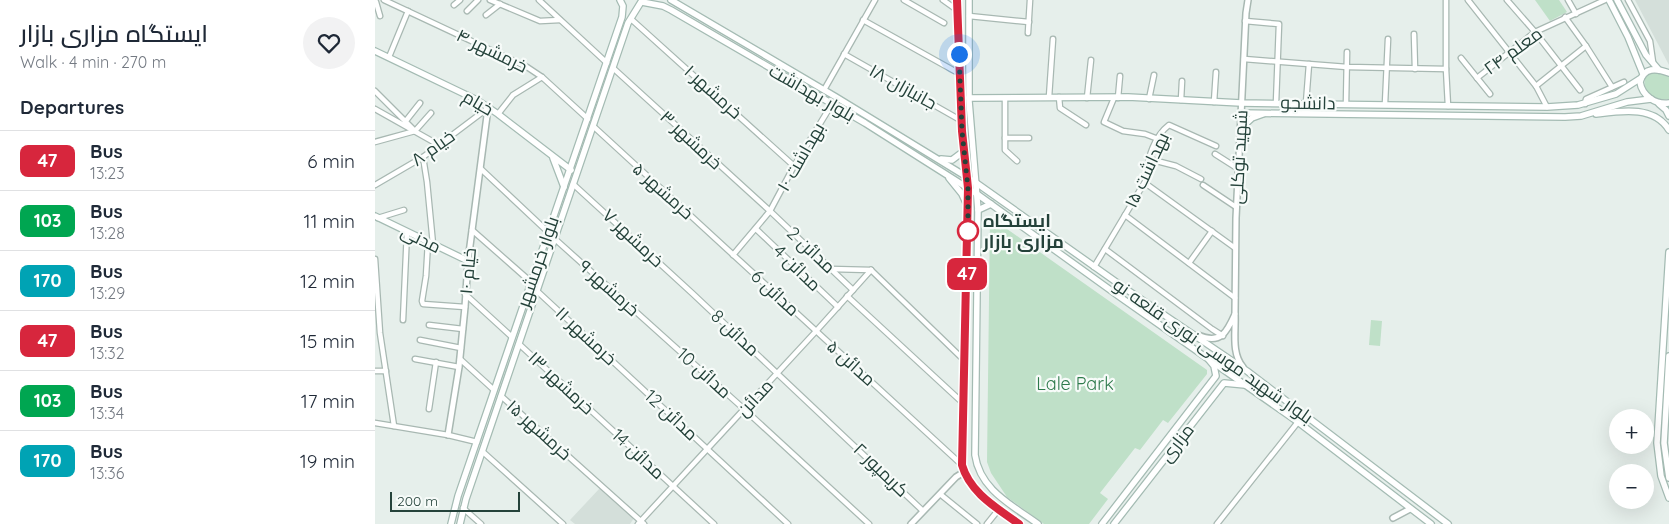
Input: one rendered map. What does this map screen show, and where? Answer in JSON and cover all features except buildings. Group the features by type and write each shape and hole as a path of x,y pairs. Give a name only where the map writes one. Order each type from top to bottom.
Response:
{"main road":[{"name":"بلوار خرمشهر","path":"451,524 458,496 547,232 571,170 607,62 623,12 620,0"},
{"name":"بلوار بهداشت","path":"633,0 663,6 671,10 832,104 977,194"},
{"name":"بلوار بهداشت","path":"671,0 836,96 975,182"},
{"path":"957,0 963,151 968,188 963,468 975,490 1019,524"},
{"path":"969,0 969,98 978,210 975,455 977,466 985,483 1038,524"},
{"path":"1607,0 1628,37 1642,76 1641,88 1651,99 1666,110 1669,116"},
{"path":"1617,0 1653,64 1659,70 1669,73"},
{"name":"بلوار خرمشهر","path":"460,524 463,508 628,23 643,1"},
{"path":"1628,37 1635,34"},
{"name":"خیام","path":"375,51 477,100 571,170"},
{"path":"959,54 969,54"},
{"path":"607,62 613,68"},
{"name":"دانشجو","path":"969,98 1116,98 1241,103 1547,107 1585,104 1616,94 1650,70 1659,70"},
{"path":"1616,94 1619,104"},
{"path":"832,104 836,96"},
{"name":"دانشجو","path":"1241,112 1565,117 1581,116 1619,104 1651,99"},
{"path":"1657,102 1669,103"},
{"path":"1581,116 1628,110 1658,118 1669,130"},
{"path":"1240,129 1252,118 1267,112"},
{"path":"937,158 952,160 963,151"},
{"path":"553,156 564,188"},
{"path":"947,174 962,194 968,206"},
{"name":"بلوار شهید موسی نوری قلعه نو","path":"975,182 1094,267 1247,371 1448,524"},
{"name":"بلوار شهید موسی نوری قلعه نو","path":"977,194 1120,297 1250,387 1431,524"},
{"path":"978,210 991,204"},
{"name":"مدنی","path":"376,217 468,261"},
{"path":"1669,252 1657,443 1661,476 1669,498"},
{"path":"1120,297 1126,289"},
{"path":"522,308 529,313"},
{"path":"1669,356 1664,443 1669,478"},
{"path":"1206,357 1214,366 1216,376 1224,383 1239,383 1250,387"},
{"path":"1102,524 1216,376"},
{"name":"مزاری","path":"1114,524 1224,383"}],"street":[{"name":"خرمشهر ۴","path":"384,0 514,60 541,77 588,119"},
{"path":"454,5 460,0"},
{"path":"467,11 478,0"},
{"path":"490,0 539,21 560,20"},
{"path":"539,0 607,62"},
{"path":"824,90 875,0"},
{"path":"904,0 943,23"},
{"path":"943,0 957,10"},
{"path":"1029,33 1030,0"},
{"name":"شهید توکلی","path":"1247,371 1237,357 1235,248 1237,168 1245,21 1248,0"},
{"path":"1446,0 1447,106"},
{"path":"1468,0 1536,86 1547,107"},
{"path":"1507,0 1535,32 1580,90"},
{"path":"1568,0 1576,14"},
{"name":"معلم ۲۴","path":"1477,78 1535,32 1565,17 1607,0"},
{"path":"1628,0 1650,41 1653,64"},
{"path":"377,1 379,16"},
{"path":"486,16 499,4"},
{"path":"389,58 408,11"},
{"path":"969,16 1029,22"},
{"path":"1565,17 1612,87"},
{"name":"خرمشهر ۱","path":"631,19 794,166"},
{"path":"863,20 959,74"},
{"path":"1245,21 1279,24 1276,103"},
{"path":"1414,34 1415,69"},
{"path":"1049,98 1053,39"},
{"path":"1385,104 1388,39"},
{"path":"1536,86 1586,46"},
{"path":"1346,104 1347,52"},
{"name":"جانبازان ۱۸","path":"844,54 962,121"},
{"path":"1461,58 1490,94"},
{"path":"1244,59 1386,69 1446,69"},
{"path":"1087,98 1091,60"},
{"path":"1306,103 1309,64"},
{"name":"خرمشهر ۳","path":"613,68 770,211"},
{"path":"1213,102 1216,72"},
{"path":"1149,99 1154,75"},
{"path":"1120,76 1116,98 1104,122 1123,131 1145,134 1158,139"},
{"path":"498,114 513,95 541,77"},
{"path":"1181,100 1183,81"},
{"path":"1585,104 1586,99 1624,82"},
{"path":"375,91 404,123"},
{"path":"1005,98 1005,150 1017,161"},
{"path":"1059,98 1060,108 1086,125"},
{"path":"404,123 420,103"},
{"name":"بهداشت ۱۰","path":"733,255 770,211 794,166 832,104"},
{"name":"خیام ۸","path":"375,185 423,157 488,108"},
{"name":"خیام ۱۰","path":"448,435 459,367 468,261 488,108"},
{"path":"375,109 404,123 439,145"},
{"path":"375,142 415,131 431,113"},
{"name":"بهداشت ۱۵","path":"1094,267 1145,183 1149,175 1147,165 1149,159 1163,130 1169,125 1216,146"},
{"name":"خرمشهر ۵","path":"593,126 733,255"},
{"path":"1005,138 1029,138"},
{"path":"1215,154 1237,168"},
{"path":"423,157 427,182 430,243 422,301 423,304 465,306"},
{"path":"1149,159 1176,166 1236,207"},
{"path":"481,169 547,232"},
{"path":"1145,183 1235,248"},
{"name":"خرمشهر ۷","path":"573,184 692,293"},
{"path":"376,217 404,210"},
{"name":"مدائن 2","path":"770,211 853,290"},
{"path":"1125,215 1235,298"},
{"name":"مدائن 4","path":"756,229 838,307"},
{"path":"472,230 531,282"},
{"path":"1189,264 1212,231"},
{"path":"403,320 407,232"},
{"name":"خرمشهر ۹","path":"555,239 663,337"},
{"path":"1105,249 1223,336"},
{"name":"مدائن 6","path":"733,255 816,332"},
{"path":"375,259 378,333 394,426"},
{"path":"831,269 871,270 965,361"},
{"name":"مدائن","path":"641,523 871,270"},
{"name":"خرمشهر ۱۱","path":"537,291 634,381"},
{"name":"مدائن 8","path":"692,293 838,430"},
{"path":"465,294 512,337"},
{"path":"847,296 964,404"},
{"path":"1193,333 1204,338 1223,336 1229,329 1235,314"},
{"path":"429,325 463,328"},
{"name":"مدائن ۵","path":"816,332 963,468"},
{"name":"مدائن 10","path":"663,337 869,524"},
{"path":"420,340 461,348"},
{"name":"خرمشهر ۱۳","path":"519,344 603,421"},
{"path":"415,358 459,367"},
{"path":"459,359 494,390"},
{"path":"429,410 436,362"},
{"path":"375,371 386,371"},
{"name":"مدائن 12","path":"634,381 788,524"},
{"name":"خرمشهر ۱۵","path":"501,396 641,523"},
{"path":"1659,402 1667,403"},
{"name":"مدائن 14","path":"603,421 714,524"},
{"path":"1217,524 1298,422"},
{"path":"375,423 448,435 477,442"},
{"name":"کریمپور ۲","path":"838,430 923,511"},
{"path":"483,452 563,524"},
{"path":"911,524 963,468"},
{"path":"939,494 977,524"},
{"path":"463,508 481,524"},
{"path":"987,524 999,509"},
{"path":"1393,518 1410,509"}],"shaded area":[{"path":"1635,0 1669,0 1669,65"},
{"path":"600,488 634,518 630,524 575,524 570,520"}],"green space":[{"path":"1535,0 1559,0 1567,12 1550,21"},
{"path":"1654,72 1669,76 1669,99 1662,100 1656,98 1646,90 1645,79"},
{"name":"Lale Park","path":"990,217 1207,370 1207,374 1168,423 1163,420 1140,450 1135,448 1100,493 1108,499 1089,524 1044,524 1007,497 991,473 987,462"},
{"path":"1371,320 1382,321 1380,346 1369,345"}],"bus line":[{"name":"47","path":"957,0 963,151 968,188 962,465 969,482 975,490 1019,524"}],"place":[{"name":"ایستگاه مزاری بازار","path":"968,231"}],"route":[{"path":"959,54 963,151 968,188 968,231"}]}
